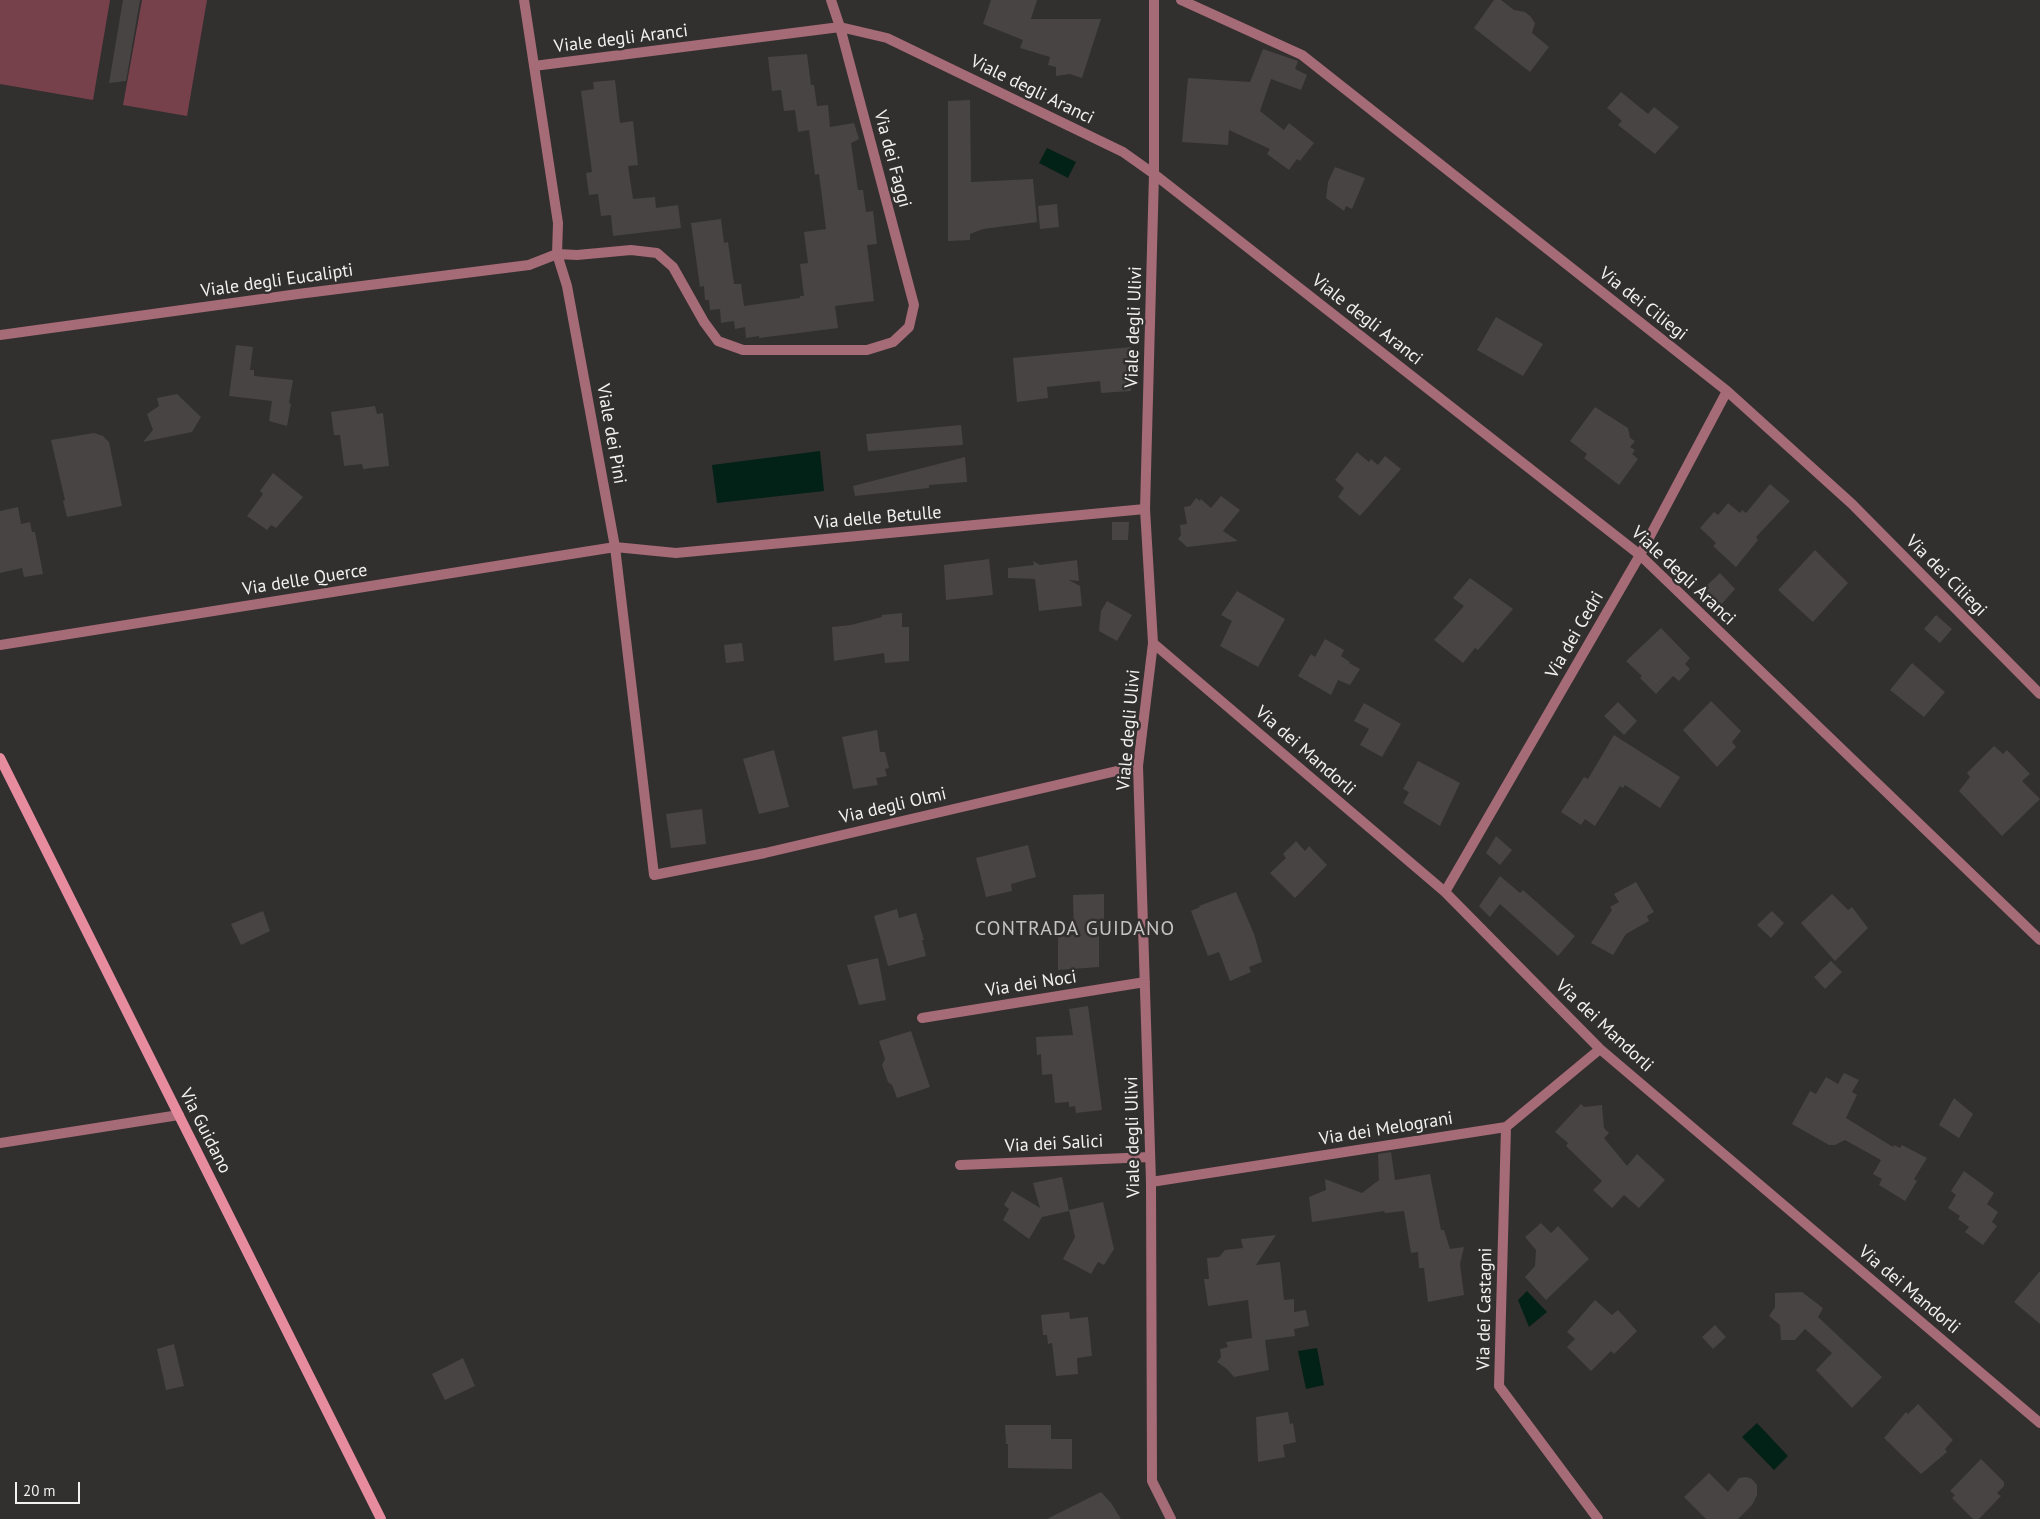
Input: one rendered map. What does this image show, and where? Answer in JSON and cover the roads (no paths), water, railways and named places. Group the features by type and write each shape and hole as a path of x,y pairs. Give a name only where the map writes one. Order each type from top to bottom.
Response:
{"main road":[{"name":"Via Guidano","path":"0,758 381,1519"}],"street":[{"name":"Viale dei Pini","path":"524,0 558,223 557,254 567,286 614,547 654,875"},
{"name":"Via dei Faggi","path":"557,254 578,255 631,250 657,253 673,266 704,322 718,341 743,350 867,350 893,342 909,327 914,305 840,27 831,0"},
{"name":"Viale degli Ulivi","path":"1154,0 1154,174 1145,509 1153,643 1138,766 1150,1156 1152,1481 1171,1519"},
{"name":"Via dei Ciliegi","path":"1181,0 1302,55 1727,391 1852,504 2040,694"},
{"name":"Viale degli Aranci","path":"534,66 840,27 887,38 1123,152 1154,174 1640,555 2040,940"},
{"name":"Viale degli Eucalipti","path":"0,335 288,295 529,265 557,254"},
{"name":"Via dei Cedri","path":"1445,892 1640,555 1727,391"},
{"name":"Via delle Betulle","path":"614,547 676,553 1145,509"},
{"name":"Via delle Querce","path":"0,645 614,547"},
{"name":"Via dei Mandorli","path":"1153,643 1445,892 1600,1049 2040,1424"},
{"name":"Via degli Olmi","path":"654,875 765,853 1138,766"},
{"name":"Via dei Noci","path":"922,1018 1145,982"},
{"path":"1506,1127 1600,1049"},
{"path":"0,1143 179,1115"},
{"name":"Via dei Melograni","path":"1150,1182 1506,1127"},
{"name":"Via dei Castagni","path":"1506,1127 1500,1386 1598,1519"},
{"name":"Via dei Salici","path":"960,1165 1150,1156"}],"district":[{"name":"CONTRADA GUIDANO","path":"1075,929"}]}
